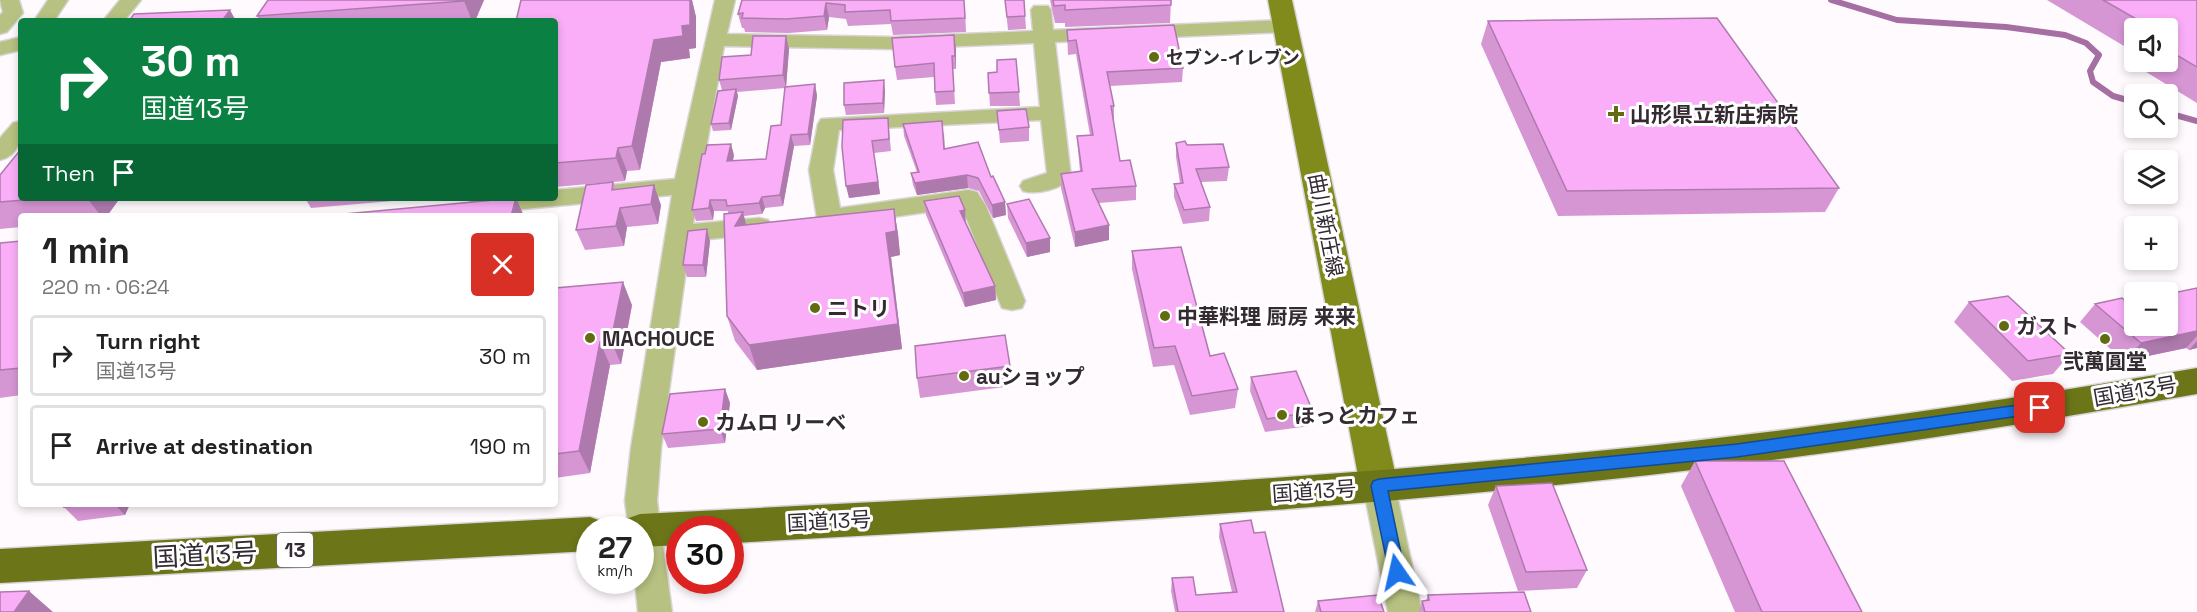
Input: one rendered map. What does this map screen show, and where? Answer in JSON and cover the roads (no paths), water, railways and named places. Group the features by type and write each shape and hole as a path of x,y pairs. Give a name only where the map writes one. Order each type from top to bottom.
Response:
{"highway":[{"name":"国道13号","path":"654,530 1164,502 1379,486 1748,449 1974,418 2197,381"},
{"name":"国道13号","path":"0,566 576,535"}],"main road":[{"name":"曲川新庄線","path":"1283,13 1379,486"}],"street":[{"path":"0,28 13,13 12,4 8,0"},
{"path":"46,18 58,0"},
{"path":"116,18 131,0"},
{"path":"642,516 646,448 686,186 725,0"},
{"path":"1032,186 1059,177 1041,10"},
{"path":"715,40 892,43 1044,36 1283,13"},
{"path":"0,49 18,44"},
{"path":"807,220 829,124 1052,113"},
{"path":"0,153 18,132"},
{"path":"558,198 686,186"},
{"path":"680,234 807,220 968,198 974,206 1012,301"},
{"path":"455,207 521,201"},
{"path":"1379,486 1405,612"},
{"path":"653,594 655,612"}],"waterway":[{"path":"1831,0 1897,20 2006,27 2065,35 2086,43 2099,55 2090,71 2093,82 2113,96 2124,99"},
{"path":"2178,116 2197,121"}],"place":[{"name":"セブン-イレブン","path":"1154,57"},
{"name":"山形県立新庄病院","path":"1616,114"},
{"name":"ニトリ","path":"815,308"},
{"name":"中華料理 厨房 来来","path":"1165,316"},
{"name":"ガスト","path":"2004,326"},
{"name":"MACHOUCE","path":"590,338"},
{"name":"弐萬圓堂","path":"2105,339"},
{"name":"auショップ","path":"964,376"},
{"name":"ほっとカフェ","path":"1282,415"},
{"name":"カムロ リーベ","path":"703,422"}]}
